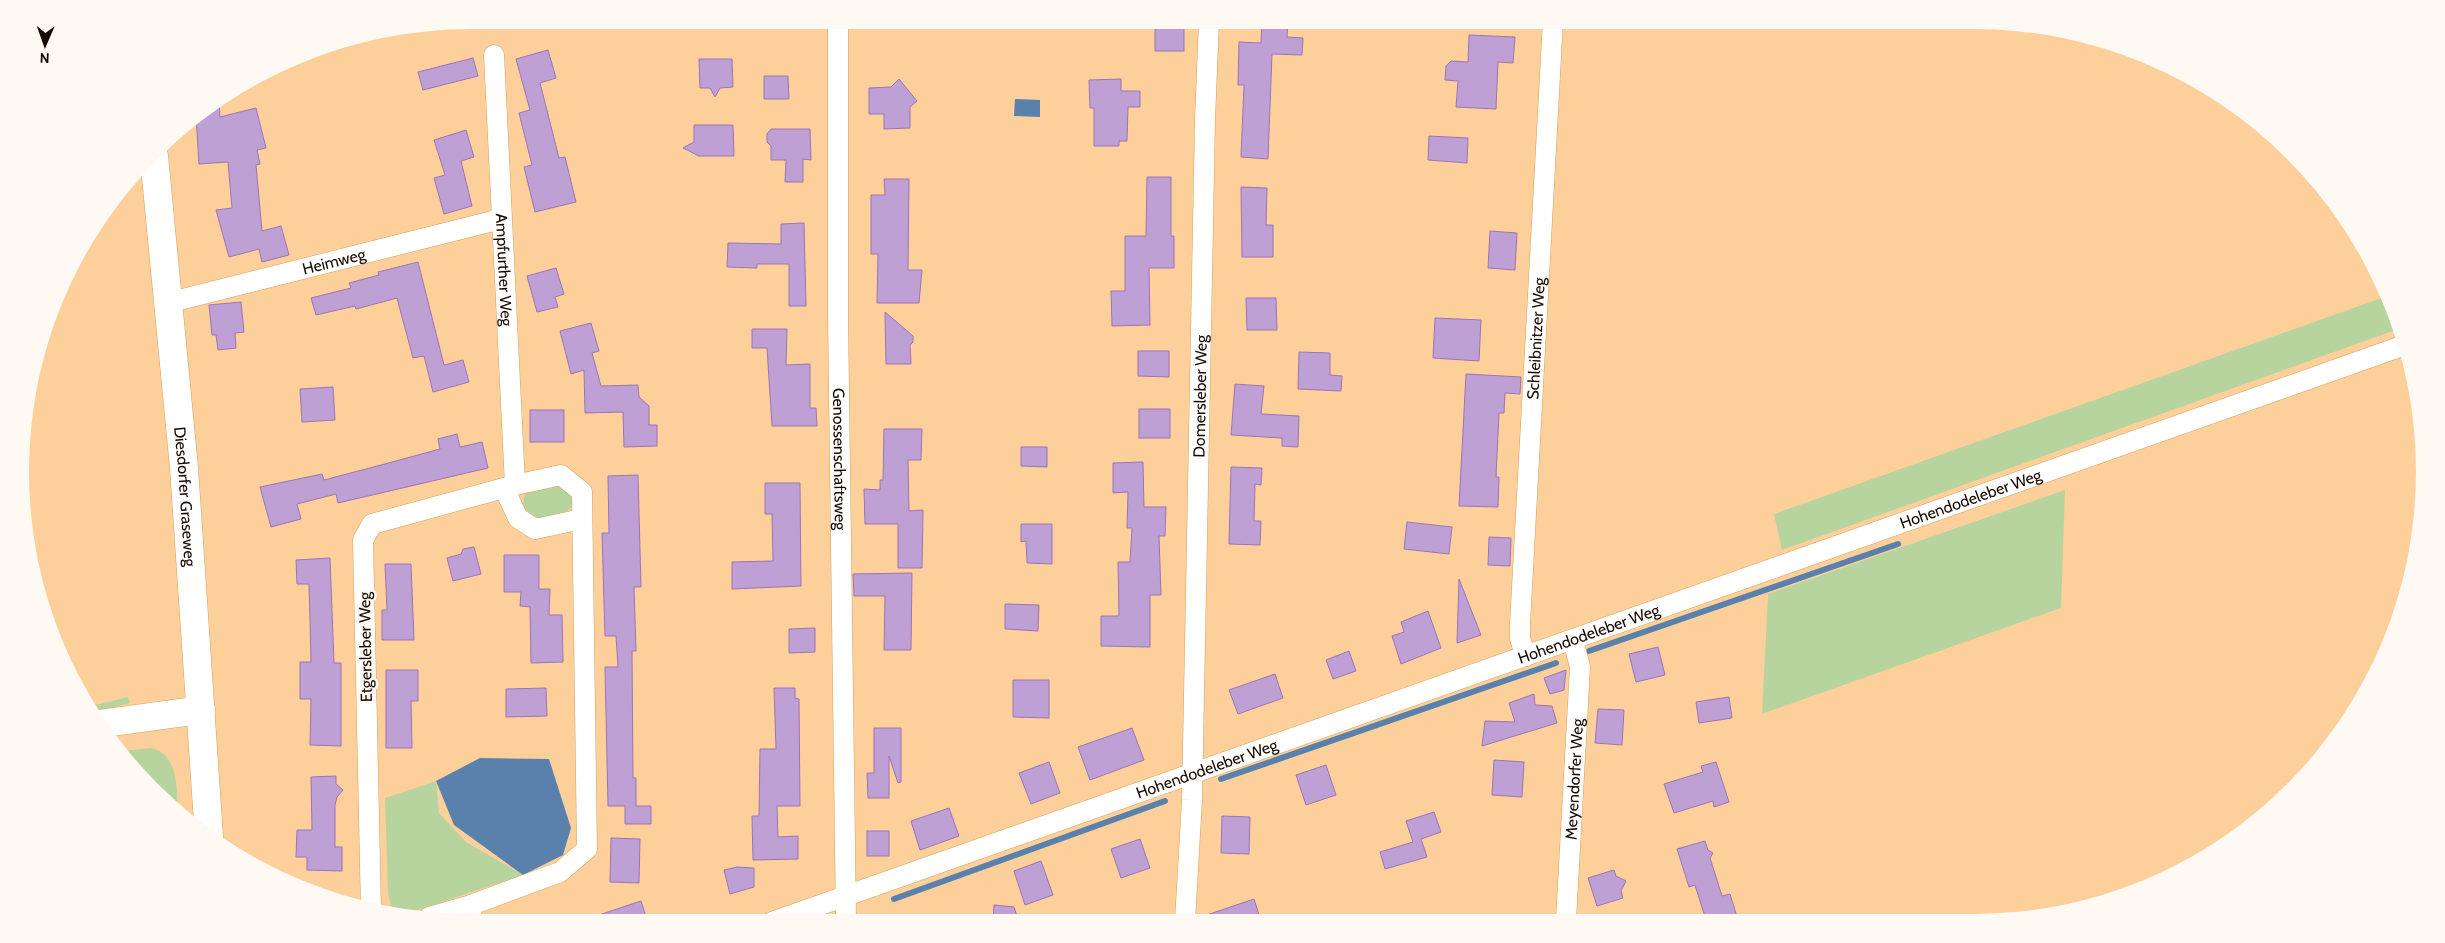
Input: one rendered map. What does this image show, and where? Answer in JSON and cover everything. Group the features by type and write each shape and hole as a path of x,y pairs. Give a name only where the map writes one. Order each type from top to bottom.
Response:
{"main road":[{"name":"Diesdorfer Graseweg","path":"155,162 184,468 194,646 201,710 208,827"},
{"path":"107,723 201,710"}],"street":[{"name":"Genossenschaftsweg","path":"838,29 838,316 846,914"},
{"name":"Domersleber Weg","path":"1186,914 1192,773 1205,120 1209,29"},
{"name":"Schleibnitzer Weg","path":"1526,656 1520,639 1520,624 1553,29"},
{"name":"Ampfurther Weg","path":"494,56 510,486"},
{"name":"Heimweg","path":"167,303 501,219"},
{"name":"Hohendodeleber Weg","path":"794,914 2398,347"},
{"name":"Etgersleber Weg","path":"372,903 363,540 372,524 510,486 561,475 582,492 587,849 560,872 472,914"},
{"path":"510,486 518,518 535,529 582,519"},
{"name":"Meyendorfer Weg","path":"1566,914 1580,666 1573,640"}],"green space":[{"path":"2381,298 2393,329 2393,331 1782,550 1774,514"},
{"path":"562,485 572,497 574,505 564,513 552,517 527,517 523,503 525,494 537,488"},
{"path":"2065,490 2061,608 1762,714 1768,594"},
{"path":"128,697 130,703 99,711 96,705"},
{"path":"151,748 160,751 166,757 174,772 177,801 158,785 128,750"},
{"path":"436,781 439,813 466,842 523,875 417,910 391,907 388,892 385,798"}],"water":[{"path":"1015,99 1040,100 1040,117 1014,116"},
{"path":"480,758 549,759 571,828 563,855 523,875 454,825 436,781"}],"building":[{"path":"1155,29 1184,29 1184,51 1155,51"},
{"path":"1262,29 1287,29 1287,37 1303,38 1302,55 1272,54 1268,159 1241,157 1244,85 1238,85 1239,42 1261,43"},
{"path":"1469,35 1515,37 1513,63 1498,62 1496,109 1456,107 1458,81 1445,80 1446,66 1451,61 1468,62"},
{"path":"548,50 556,78 540,83 559,158 565,157 576,202 535,212 524,167 532,165 519,113 530,110 516,59"},
{"path":"473,58 478,76 423,90 418,72"},
{"path":"699,59 732,59 733,87 720,88 715,97 710,88 700,88"},
{"path":"764,76 788,76 789,99 764,99"},
{"path":"899,79 917,101 910,107 910,128 884,129 884,114 869,114 869,88 891,87"},
{"path":"1121,79 1121,91 1140,91 1140,107 1128,107 1127,141 1119,141 1119,146 1094,146 1094,108 1090,108 1089,80"},
{"path":"219,108 220,117 256,108 266,148 257,150 260,164 256,165 262,231 281,226 289,255 262,262 259,249 229,257 216,210 232,208 228,162 199,164 197,125"},
{"path":"694,125 733,125 734,156 699,156 683,148 694,142"},
{"path":"771,129 810,129 811,160 803,159 803,182 785,182 786,160 771,160 771,146 767,142 767,134"},
{"path":"466,130 474,157 461,161 472,206 444,214 434,178 445,175 434,140"},
{"path":"1429,136 1468,138 1467,163 1428,160"},
{"path":"1147,177 1171,177 1171,236 1174,236 1174,268 1149,268 1150,325 1112,326 1111,291 1125,291 1125,236 1146,236"},
{"path":"884,179 909,179 908,270 922,270 919,303 877,303 878,254 871,254 871,195 885,195"},
{"path":"1241,187 1267,188 1266,225 1273,225 1273,257 1242,257"},
{"path":"804,223 806,306 789,306 789,264 757,264 757,268 727,267 728,243 781,244 781,224"},
{"path":"1490,231 1517,233 1515,270 1488,268"},
{"path":"418,262 444,365 463,360 469,382 433,392 424,356 413,358 397,298 356,309 355,306 316,315 311,298 351,288 349,283 379,275 378,272"},
{"path":"556,268 564,294 555,297 558,307 537,312 527,276"},
{"path":"1246,298 1276,298 1277,330 1247,330"},
{"path":"241,302 244,332 235,333 236,348 218,350 216,335 212,335 209,305"},
{"path":"885,312 913,336 913,342 910,345 911,364 886,364"},
{"path":"1435,318 1481,320 1479,361 1433,358"},
{"path":"591,323 599,351 592,353 601,386 638,385 639,397 649,406 649,425 657,425 657,446 624,447 623,412 585,413 584,370 571,374 560,331"},
{"path":"752,329 787,329 786,365 810,364 810,408 816,408 817,426 772,426 767,348 752,348"},
{"path":"1138,351 1169,351 1169,377 1138,376"},
{"path":"1299,352 1330,353 1330,375 1342,376 1341,391 1298,389"},
{"path":"1466,374 1521,377 1520,394 1505,393 1504,413 1499,413 1496,477 1499,477 1498,507 1459,506"},
{"path":"1235,384 1264,386 1261,414 1299,416 1298,447 1282,446 1282,438 1231,435"},
{"path":"333,387 335,420 302,422 300,389"},
{"path":"1139,409 1170,409 1170,438 1139,438"},
{"path":"530,410 564,410 564,442 530,442"},
{"path":"884,429 922,429 921,460 908,460 909,511 923,510 922,568 898,568 898,524 865,524 864,489 880,490 880,480 883,480"},
{"path":"457,434 460,447 482,442 488,468 338,503 336,494 297,504 301,519 271,527 260,487 322,474 324,480 381,465 440,449 438,439"},
{"path":"1021,447 1047,447 1047,467 1021,466"},
{"path":"1143,462 1144,507 1166,507 1165,536 1159,536 1161,595 1150,595 1150,647 1101,646 1101,616 1119,616 1118,562 1130,562 1132,528 1127,528 1128,492 1113,493 1113,463"},
{"path":"1231,467 1262,468 1261,485 1255,484 1254,521 1261,521 1260,545 1229,544"},
{"path":"638,475 641,587 634,587 636,651 632,651 633,778 636,778 636,806 651,806 651,824 625,824 625,806 608,806 605,667 618,667 616,636 605,636 602,533 609,533 608,476"},
{"path":"765,483 800,483 801,586 732,589 732,562 773,561 772,514 765,514"},
{"path":"1407,522 1452,527 1449,554 1404,549"},
{"path":"1021,524 1052,524 1052,564 1027,563 1026,541 1021,542"},
{"path":"1489,537 1511,538 1510,566 1488,565"},
{"path":"474,547 481,574 453,581 447,558 461,554 463,549"},
{"path":"504,555 539,555 539,589 550,589 549,615 562,615 563,662 531,663 530,607 520,606 521,592 504,592"},
{"path":"330,558 334,663 341,663 341,746 310,745 311,699 300,699 300,662 311,662 309,584 297,584 296,560"},
{"path":"385,564 411,564 414,640 382,640 382,610 387,610"},
{"path":"912,573 911,650 884,650 885,596 854,596 853,574"},
{"path":"1459,579 1481,635 1457,643"},
{"path":"1005,604 1039,605 1038,631 1005,629"},
{"path":"1428,611 1441,648 1401,664 1392,636 1404,632 1401,622"},
{"path":"815,628 815,652 789,653 789,629"},
{"path":"1658,647 1665,675 1636,682 1629,654"},
{"path":"1349,651 1356,671 1333,679 1326,660"},
{"path":"386,670 418,670 418,701 411,701 412,748 386,748"},
{"path":"1566,670 1564,690 1550,694 1544,678"},
{"path":"1275,674 1283,698 1238,714 1229,690"},
{"path":"1013,680 1049,680 1049,718 1013,717"},
{"path":"546,688 547,716 506,717 506,689"},
{"path":"774,688 795,688 795,698 799,699 800,806 777,806 778,837 798,836 798,859 753,860 752,816 759,816 760,749 776,749"},
{"path":"1534,694 1535,705 1552,706 1557,723 1482,746 1485,721 1515,722 1509,703"},
{"path":"1729,697 1732,718 1699,723 1696,702"},
{"path":"1598,709 1624,710 1622,745 1595,743"},
{"path":"874,728 901,728 901,782 898,783 889,756 889,798 868,798 867,773 874,773"},
{"path":"1132,728 1144,760 1090,780 1078,747"},
{"path":"1494,760 1524,762 1522,797 1492,795"},
{"path":"1049,762 1060,793 1031,804 1019,773"},
{"path":"1716,762 1729,802 1714,807 1713,801 1674,813 1664,784 1703,772 1701,766"},
{"path":"1326,765 1336,795 1306,805 1296,775"},
{"path":"336,776 336,784 343,790 337,797 335,805 335,847 342,847 342,871 307,870 307,857 296,857 297,830 312,830 311,777"},
{"path":"949,808 959,836 920,850 911,821"},
{"path":"1434,812 1441,832 1421,839 1427,857 1385,869 1380,852 1413,842 1406,821"},
{"path":"1222,816 1250,817 1249,854 1221,853"},
{"path":"867,831 889,831 889,856 867,856"},
{"path":"611,838 640,839 639,883 610,882"},
{"path":"1140,839 1150,868 1121,878 1111,849"},
{"path":"1705,841 1708,850 1713,853 1710,858 1722,896 1730,894 1736,914 1704,914 1695,885 1689,887 1677,849"},
{"path":"1041,861 1053,895 1025,905 1014,871"},
{"path":"737,867 754,868 754,887 730,894 724,870"},
{"path":"1614,870 1616,876 1626,881 1621,891 1623,898 1597,906 1588,878"},
{"path":"1254,899 1259,914 1210,914"},
{"path":"641,901 645,914 602,914"},
{"path":"994,905 1014,907 1016,914 993,914"}],"waterway":[{"path":"1589,651 1898,544"},
{"path":"1221,779 1556,663"},
{"path":"894,899 1165,801"}]}
